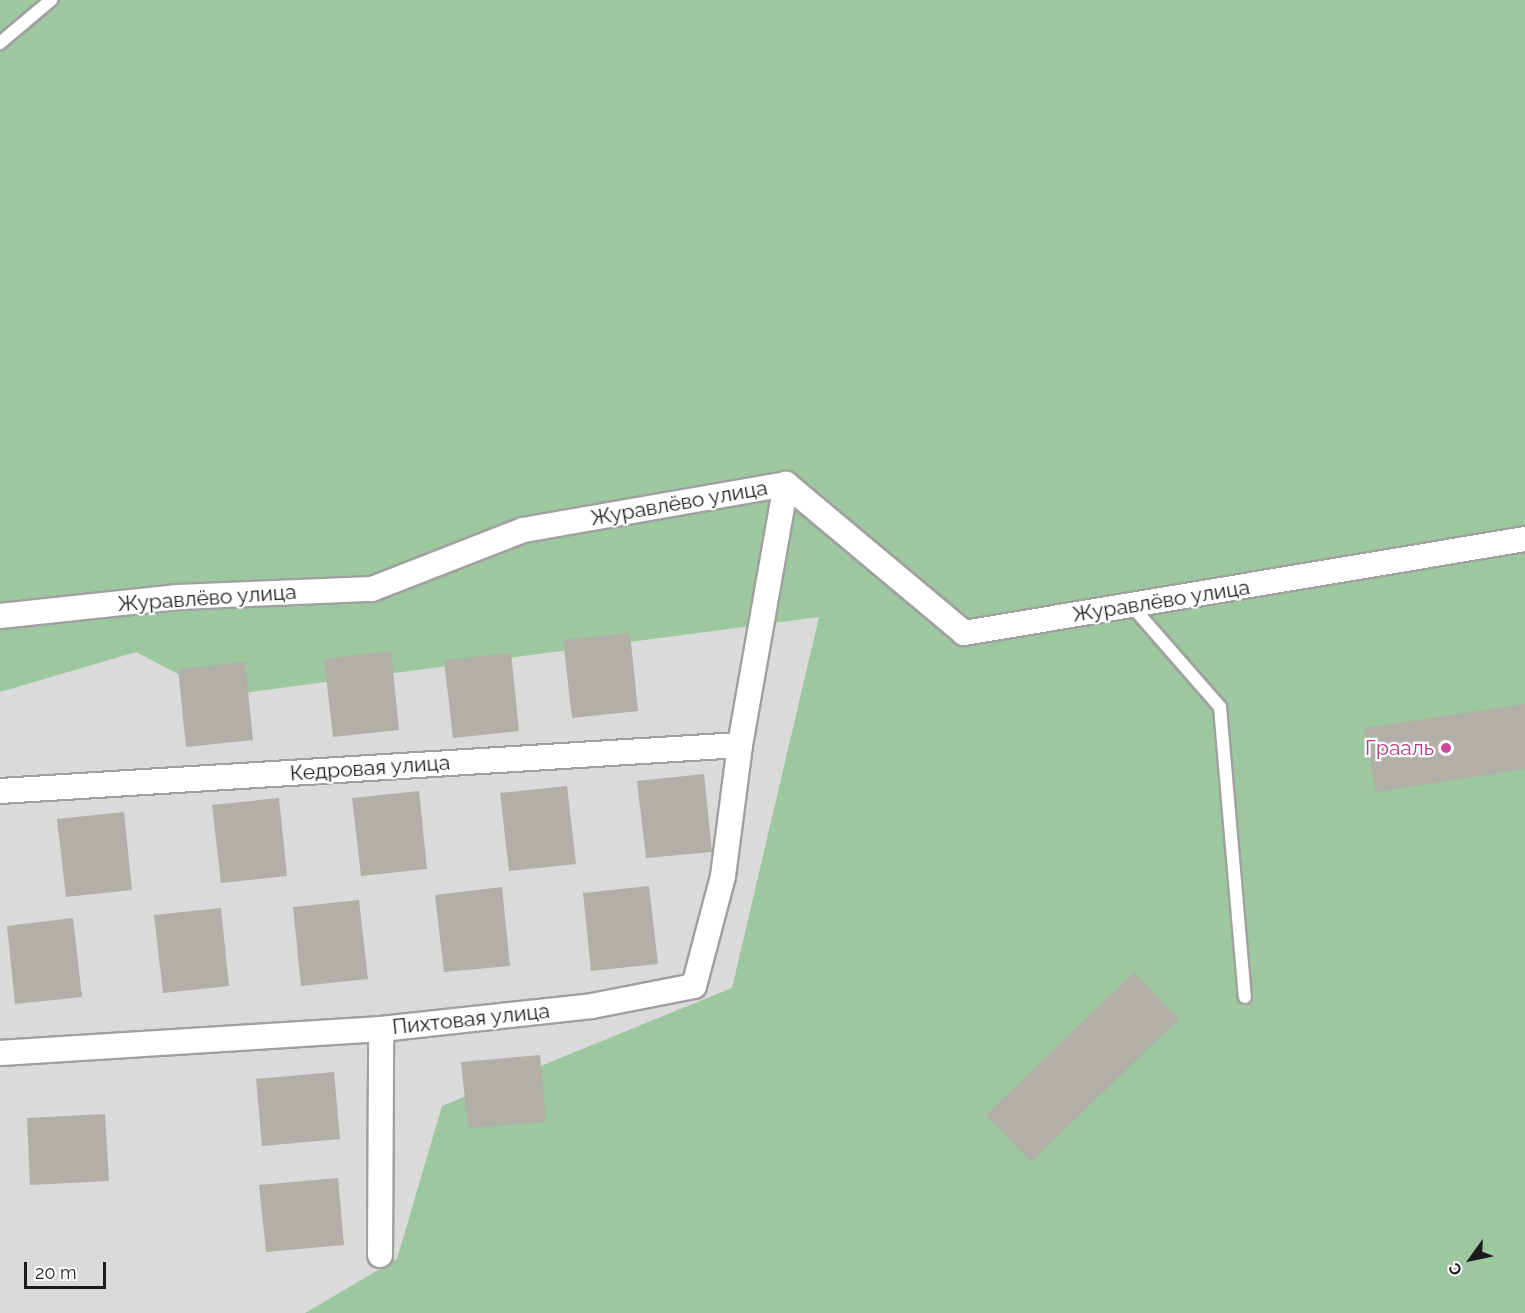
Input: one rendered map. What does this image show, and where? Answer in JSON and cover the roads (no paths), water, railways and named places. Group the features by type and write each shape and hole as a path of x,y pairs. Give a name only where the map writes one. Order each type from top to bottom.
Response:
{"street":[{"name":"Журавлёво улица","path":"0,616 178,597 372,589 523,531 786,484 964,633 1525,539"},
{"path":"740,745 786,484"},
{"name":"Кедровая улица","path":"0,791 740,745"},
{"name":"Пихтовая улица","path":"0,1053 381,1029 592,1006 694,986 723,876 740,745"},
{"path":"380,1255 381,1029"}],"lane":[{"path":"0,43 51,0"},
{"path":"1131,605 1220,707 1245,997"}],"place":[{"name":"Грааль","path":"1446,748"}]}
